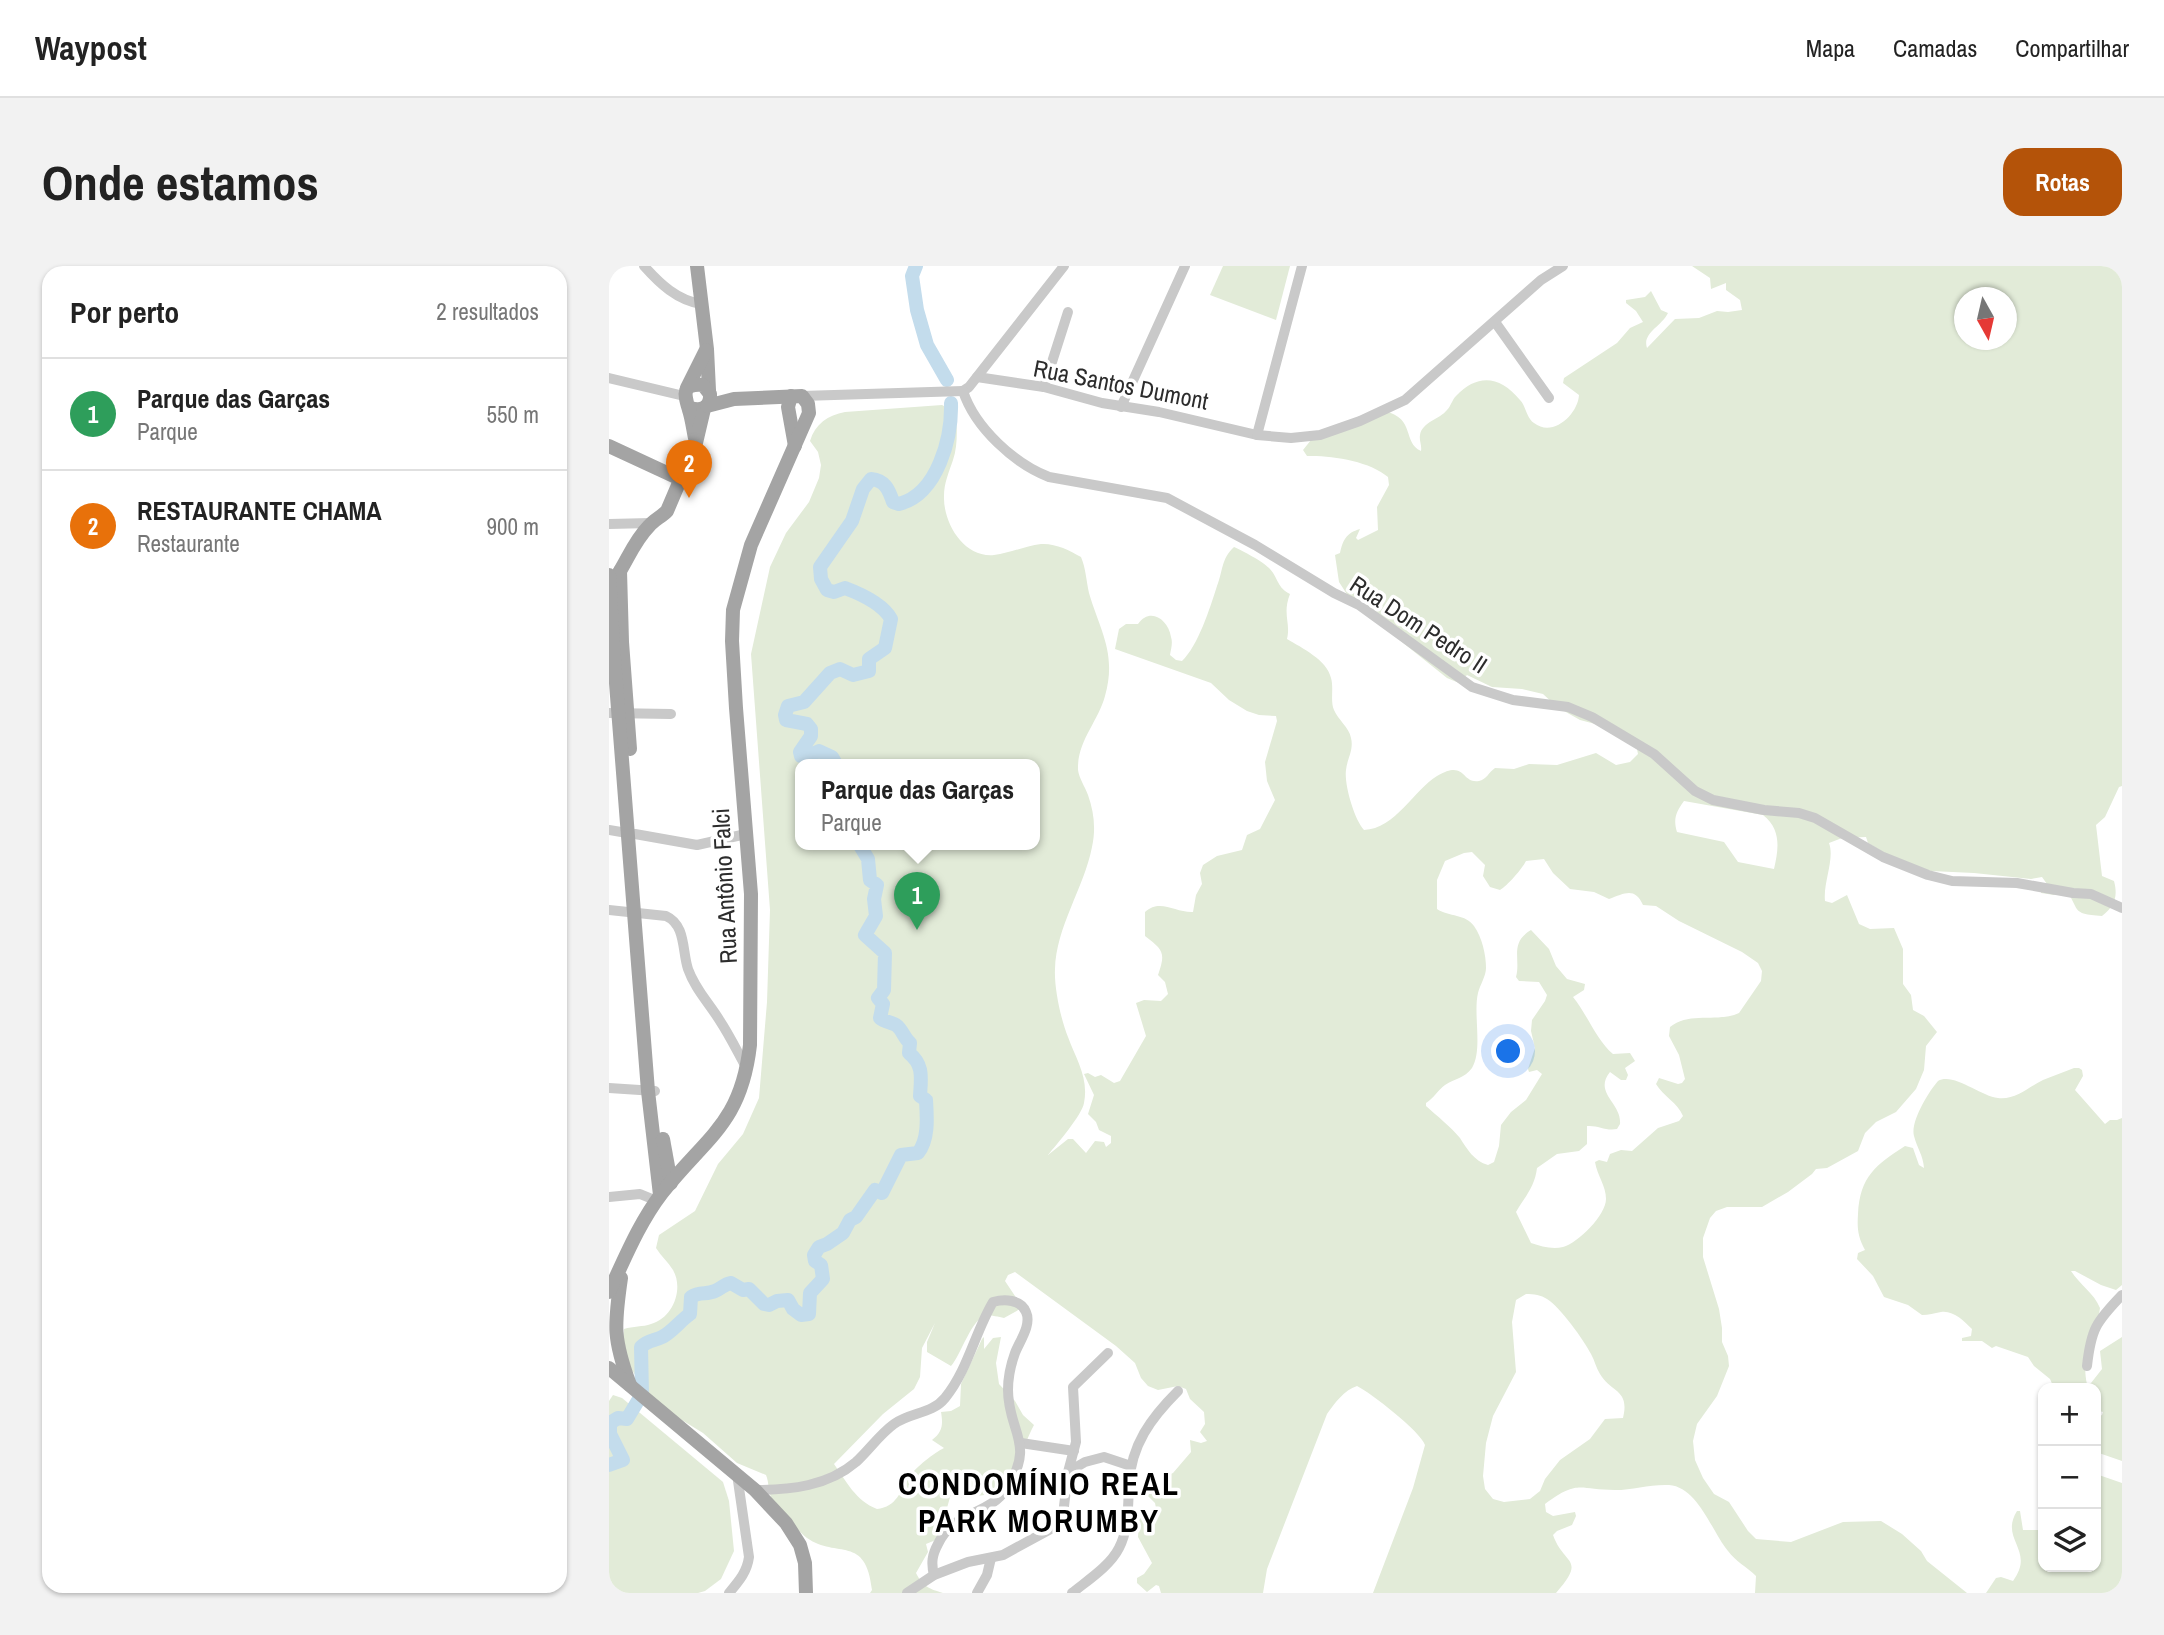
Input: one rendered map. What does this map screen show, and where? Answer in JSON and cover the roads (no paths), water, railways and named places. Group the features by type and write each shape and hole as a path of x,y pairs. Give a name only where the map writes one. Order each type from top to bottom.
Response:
{"main road":[{"path":"659,1198 636,886 619,713 613,573 651,523 667,511 695,443 707,349 697,266"},
{"path":"699,399 707,349"},
{"path":"699,399 797,396 808,404 809,413 803,416 790,415 770,397"},
{"path":"795,448 788,407 797,396"},
{"name":"Rua Antônio Falci","path":"609,1292 633,1238 659,1198 721,1127 733,1109 747,1069 750,1040 751,894 734,681 733,610 751,545 809,413"},
{"path":"609,446 680,479"},
{"path":"652,1091 671,1183"},
{"path":"666,1161 675,1164 690,1163"},
{"path":"623,1259 615,1331 617,1345 633,1388"},
{"path":"609,1368 737,1474 786,1523 800,1545 805,1563 806,1593"}],"street":[{"path":"644,266 680,298 701,303"},
{"path":"797,396 963,391 1064,266"},
{"path":"1121,407 1185,266"},
{"path":"1257,435 1302,266"},
{"name":"Rua Santos Dumont","path":"977,377 1044,387 1121,407 1201,420 1257,435 1291,438 1320,435 1405,400 1541,280 1563,266"},
{"path":"1044,387 1068,312"},
{"path":"1495,322 1549,398"},
{"path":"609,378 699,399"},
{"name":"Rua Dom Pedro II","path":"963,391 967,401 991,434 1011,454 1038,473 1167,498 1255,545 1333,593 1359,605 1472,687 1514,700 1567,707 1592,717 1654,754 1695,791 1713,800 1764,810 1799,813 1815,818 1883,857 1928,875 1952,881 1996,882 2091,894 2122,908"},
{"path":"809,413 835,394"},
{"path":"609,524 651,523"},
{"path":"619,713 671,714"},
{"path":"609,830 697,845 746,834"},
{"path":"609,910 666,916 674,920 678,925 694,984 723,1024 747,1069"},
{"path":"609,1088 652,1091"},
{"path":"609,1197 640,1194 659,1198"},
{"path":"2087,1366 2093,1331 2098,1321 2122,1296"},
{"path":"755,1490 806,1486 835,1476 857,1461 895,1423 935,1408 955,1384 993,1302 1005,1300 1019,1303 1026,1312 1027,1321 1012,1364 1008,1390 1021,1443 1018,1464 1006,1490 985,1508 954,1522 940,1539 932,1556 933,1575"},
{"path":"907,1593 933,1575 968,1562 1015,1550 1056,1526 1063,1515 1068,1472 1074,1451 1076,1429 1073,1387 1108,1353"},
{"path":"1072,1593 1119,1549 1128,1512 1134,1453 1147,1425 1178,1391"},
{"path":"1021,1443 1074,1451"},
{"path":"1068,1472 1085,1462 1104,1457 1132,1466"},
{"path":"729,1593 748,1566 749,1557 737,1474"},
{"path":"977,1593 987,1575 991,1558"}],"waterway":[{"path":"916,266 912,276 917,310 927,345 947,380"},
{"path":"833,759 819,751 806,757 801,756 800,752 811,736 811,729 807,724 786,720 788,706 804,702 830,673 840,669 853,675 869,671 869,659 885,648 891,619 877,604 858,593 845,588 834,592 827,590 821,579 820,567 852,521 863,489 871,479 883,484 893,502 899,504 924,489 933,477 945,447 951,403"},
{"path":"609,1465 623,1460 610,1434 610,1423 618,1418 627,1419 642,1394 641,1347 665,1335 690,1314 691,1297 712,1292 731,1283 743,1290 749,1289 764,1304 788,1300 793,1309 801,1315 809,1314 810,1293 823,1279 821,1265 815,1261 814,1255 819,1247 843,1233 850,1220 856,1217 875,1190 882,1193 901,1155 918,1153 922,1147 926,1135 927,1113 926,1100 920,1096 919,1067 909,1053 910,1043 900,1029 880,1018 883,1004 878,998 884,990 885,953 865,935 876,916 874,899 877,885 870,880 868,859 863,850"}],"place":[{"name":"RESTAURANTE CHAMA","path":"689,498"},
{"name":"Parque das Garças","path":"917,930"}],"district":[{"name":"CONDOMÍNIO REAL PARK MORUMBY","path":"1039,1502"}]}
